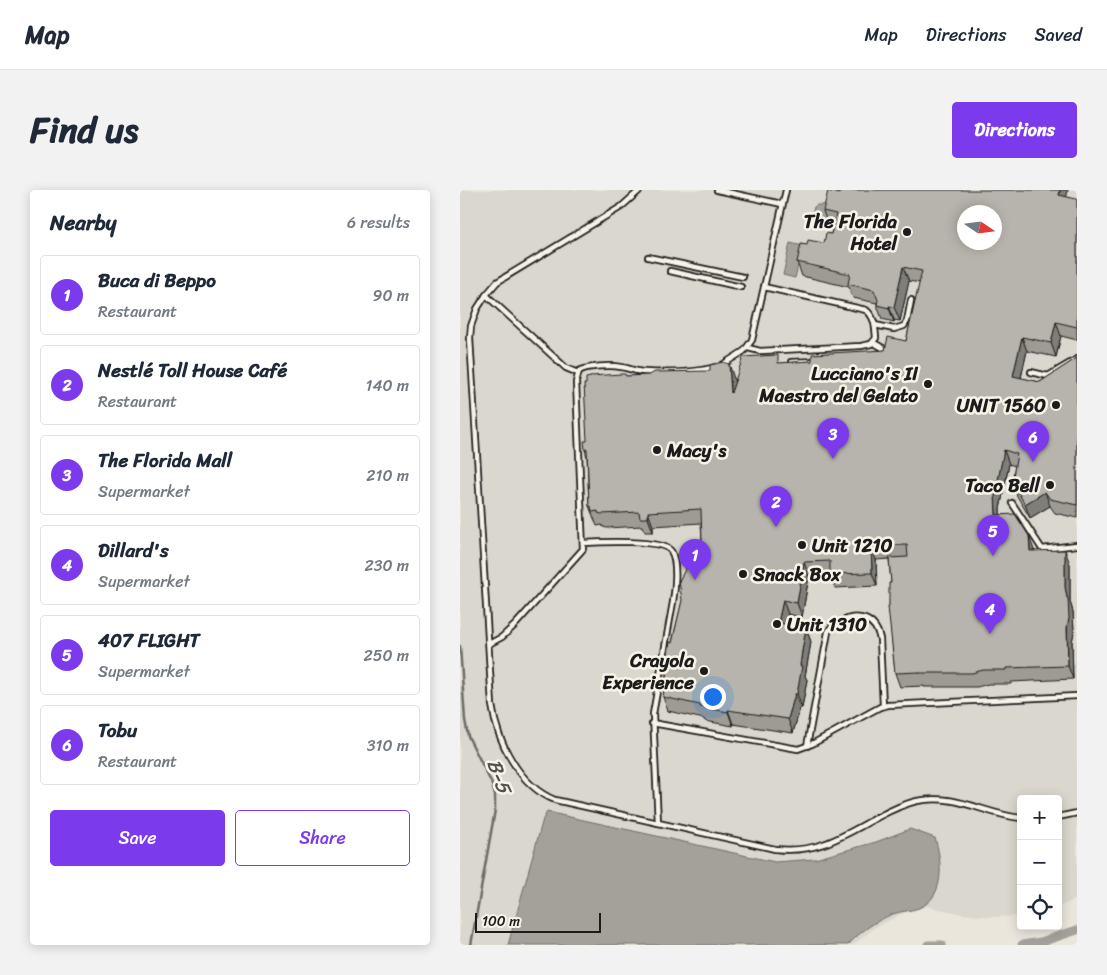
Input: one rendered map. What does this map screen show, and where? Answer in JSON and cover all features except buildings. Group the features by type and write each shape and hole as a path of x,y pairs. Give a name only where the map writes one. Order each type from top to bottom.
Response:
{"lane":[{"path":"640,190 621,207 502,279 486,295 474,314 471,326 470,338 492,705 496,726 504,746 530,784 546,796 562,802 769,848 794,850 824,845 897,808 924,800 960,802 1017,817"},
{"path":"716,190 782,204"},
{"path":"489,644 502,637 515,625 581,552 583,542 576,382 578,373 583,368 608,367 620,367 644,372 706,370 728,362 748,348 753,335 786,190"},
{"path":"648,257 743,278"},
{"path":"670,271 741,287"},
{"path":"764,287 862,309 871,314 875,325 876,338 874,343"},
{"path":"486,295 566,368 578,373"},
{"path":"875,325 894,329 904,326 907,321 911,300"},
{"path":"748,348 760,351 795,350 866,346 874,343"},
{"path":"874,343 884,350 883,355 878,358"},
{"path":"844,347 844,353"},
{"path":"795,350 796,362"},
{"path":"1031,372 1048,376 1077,359"},
{"path":"788,363 825,361"},
{"path":"1012,502 1042,549 1077,545"},
{"path":"583,542 656,544 668,548 672,554 675,576 674,596 652,714 658,823"},
{"path":"807,746 827,635 829,629 835,624 850,617 858,616 869,622 877,630 880,639 884,706"},
{"path":"652,723 794,749 807,746 884,706 1077,696"},
{"path":"1062,816 1077,813"}],"shaded area":[{"path":"460,190 1077,190 1077,899 1062,905 1062,795 1017,795 1017,916 990,917 963,914 920,905 874,928 853,945 460,945"},
{"path":"825,203 831,204 827,225 820,223 820,220 812,215 814,207 824,205"},
{"path":"790,243 803,246 795,278 783,275"},
{"path":"547,812 775,862 815,859 876,842 910,829 935,838 939,857 940,877 934,896 928,903 913,910 896,913 874,923 848,945 508,945 543,819"}],"waterway":[{"name":"B-5","path":"460,646 465,720 468,736 491,782 495,795 495,810 471,945"},
{"path":"1022,945 1041,942 1077,930"},
{"path":"928,945 942,945"}],"place":[{"name":"The Florida Hotel","path":"907,232"},
{"name":"Lucciano's II Maestro del Gelato","path":"928,384"},
{"name":"UNIT 1560","path":"1056,405"},
{"name":"Macy's","path":"657,450"},
{"name":"The Florida Mall","path":"833,459"},
{"name":"Tobu","path":"1033,462"},
{"name":"Taco Bell","path":"1050,485"},
{"name":"Nestlé Toll House Café","path":"776,527"},
{"name":"Unit 1210","path":"802,545"},
{"name":"407 FLIGHT","path":"993,556"},
{"name":"Snack Box","path":"743,574"},
{"name":"Buca di Beppo","path":"695,580"},
{"name":"Unit 1310","path":"777,624"},
{"name":"Dillard's","path":"990,634"},
{"name":"Crayola Experience","path":"704,671"}]}
